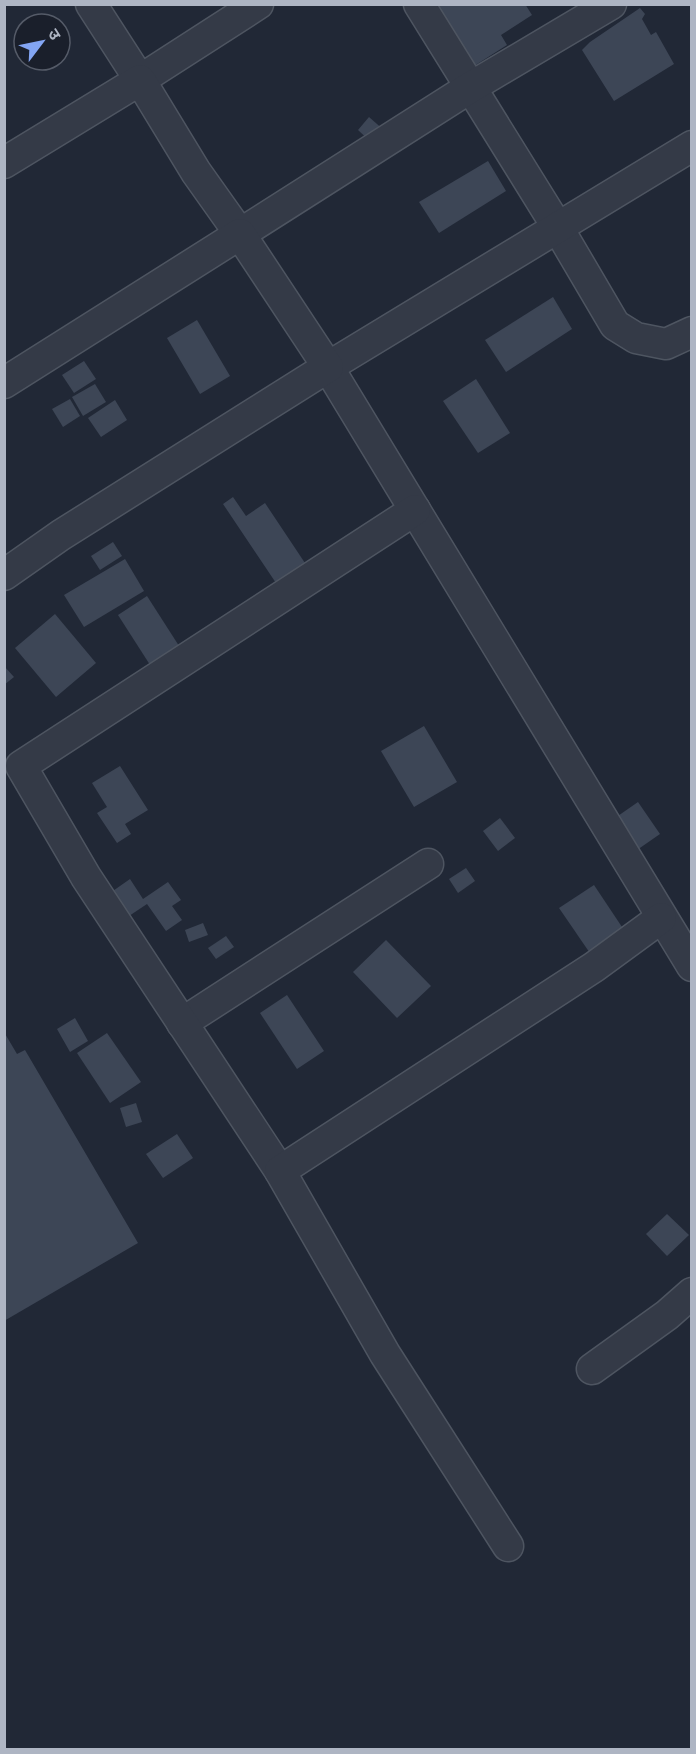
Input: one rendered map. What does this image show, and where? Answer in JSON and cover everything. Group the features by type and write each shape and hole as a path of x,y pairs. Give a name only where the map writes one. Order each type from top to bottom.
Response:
{"street":[{"path":"91,4 196,172 328,367 692,966"},
{"path":"4,163 140,80 258,4"},
{"path":"419,4 558,228 615,325 636,338 666,344 692,332"},
{"path":"4,383 471,87 611,4"},
{"path":"4,575 61,535 328,367 692,146"},
{"path":"415,510 13,760 86,877 280,1171 385,1354 508,1546"},
{"path":"182,1023 428,864"},
{"path":"280,1171 594,967 661,918"},
{"path":"592,1369 667,1315 692,1293"}],"building":[{"path":"434,4 525,4 532,15 501,35 507,45 474,66"},
{"path":"640,8 645,14 642,19 651,35 656,32 674,64 614,101 582,50"},
{"path":"369,117 385,131 373,144 358,130"},
{"path":"488,161 506,191 439,233 419,202"},
{"path":"553,297 572,329 506,372 485,340"},
{"path":"197,320 230,376 200,394 167,338"},
{"path":"84,361 96,379 74,393 62,375"},
{"path":"476,379 510,433 478,453 443,401"},
{"path":"95,384 106,402 83,416 72,397"},
{"path":"70,399 80,416 63,427 52,409"},
{"path":"115,400 127,420 101,437 88,418"},
{"path":"233,497 246,516 265,503 305,563 276,583 223,504"},
{"path":"113,542 122,556 100,570 91,556"},
{"path":"125,559 144,591 84,627 64,595"},
{"path":"147,596 181,649 152,668 118,615"},
{"path":"55,614 96,663 56,697 15,648"},
{"path":"4,666 14,677 4,685"},
{"path":"424,726 457,782 414,807 381,751"},
{"path":"120,766 148,810 125,824 131,834 117,843 97,813 107,807 92,783"},
{"path":"638,802 660,834 637,850 615,818"},
{"path":"500,818 515,838 498,851 483,831"},
{"path":"466,868 475,881 458,893 449,879"},
{"path":"130,879 143,899 168,882 181,900 172,906 182,920 166,931 147,904 126,918 110,893"},
{"path":"594,885 628,936 594,959 559,908"},
{"path":"203,923 208,935 189,942 185,930"},
{"path":"226,936 234,947 216,959 208,948"},
{"path":"386,940 431,986 397,1018 353,972"},
{"path":"287,995 324,1051 297,1069 260,1013"},
{"path":"75,1018 88,1041 70,1052 57,1029"},
{"path":"4,1032 17,1054 25,1050 138,1243 4,1321"},
{"path":"107,1033 141,1082 110,1103 77,1053"},
{"path":"136,1103 142,1122 126,1127 120,1108"},
{"path":"177,1134 193,1158 163,1178 146,1154"},
{"path":"667,1214 689,1235 667,1256 646,1234"}]}
